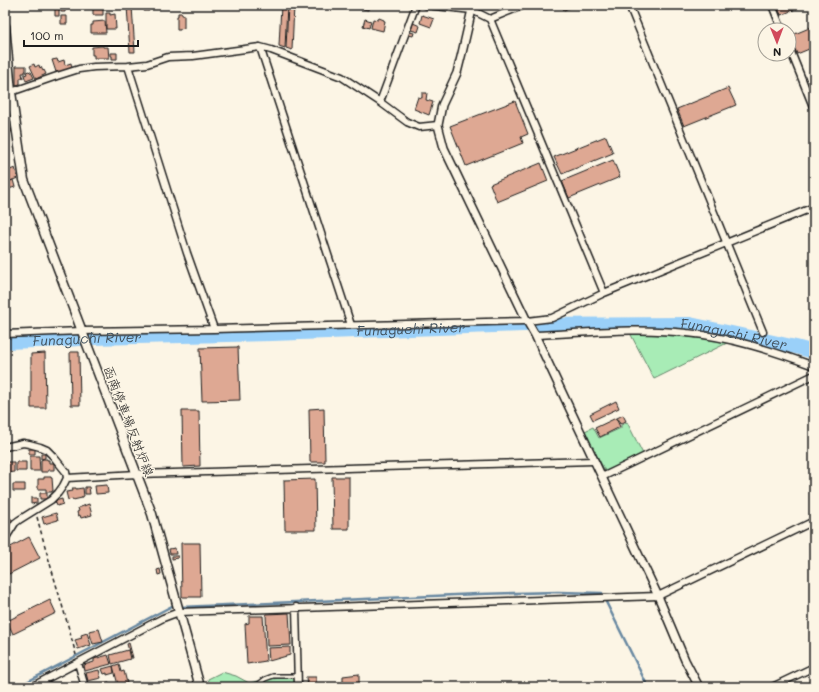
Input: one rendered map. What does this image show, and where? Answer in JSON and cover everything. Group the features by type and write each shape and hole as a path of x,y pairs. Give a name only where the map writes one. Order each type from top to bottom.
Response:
{"main road":[{"name":"函南停車場反射炉線","path":"5,26 7,73 24,180 152,514 200,687"}],"street":[{"path":"380,102 416,5"},
{"path":"426,5 473,8 490,19 604,293"},
{"path":"490,19 524,5"},
{"path":"628,5 764,332"},
{"path":"772,5 779,22"},
{"path":"473,8 456,73 442,105 438,125 444,148 535,335 658,596 685,660 699,687"},
{"path":"260,47 351,325"},
{"path":"11,92 57,76 94,67 147,64 168,57 193,56 260,47 342,77 407,122 419,127 438,125"},
{"path":"795,62 814,108"},
{"path":"128,66 187,254 214,329"},
{"path":"5,111 13,104"},
{"path":"5,334 527,321 552,318 604,293 727,244 814,207"},
{"path":"535,335 641,330 688,333 739,341 814,366"},
{"path":"602,477 814,375"},
{"path":"5,447 23,443 40,446 47,450 66,472 66,478 63,486 58,493 51,500 35,509 16,523 5,539"},
{"path":"66,478 137,474 594,461"},
{"path":"31,687 163,618 178,608 296,607 658,596 814,521"},
{"path":"296,607 298,687"},
{"path":"78,663 85,687"},
{"path":"772,687 814,667"}],"lane":[{"path":"255,687 264,679 273,676 298,676"}],"path":[{"path":"35,509 78,663"}],"green space":[{"path":"630,333 669,335 726,341 727,343 654,379"},
{"path":"627,422 643,454 606,472 585,431 593,427 599,438 621,428 621,425"},
{"path":"222,672 236,676 249,683 272,679 295,678 295,687 210,687 208,679"}],"building":[{"path":"144,5 149,5 149,11 144,11"},
{"path":"281,5 287,5 285,48 279,46"},
{"path":"288,5 294,5 292,50 286,48"},
{"path":"364,5 369,5 368,10 363,9"},
{"path":"562,5 576,5 564,10"},
{"path":"777,5 806,5 781,15"},
{"path":"127,6 132,6 135,52 130,52"},
{"path":"103,7 103,15 93,15 93,8"},
{"path":"55,8 59,8 59,16 55,16"},
{"path":"61,8 65,8 65,12 61,12"},
{"path":"106,13 110,13 110,15 115,14 116,29 106,29"},
{"path":"178,13 182,13 182,15 184,15 184,28 180,30 177,30"},
{"path":"422,15 434,19 431,27 420,23"},
{"path":"61,16 67,16 67,24 61,24"},
{"path":"379,18 385,21 383,31 371,28 373,19 378,20"},
{"path":"365,19 371,21 369,28 363,26"},
{"path":"105,21 106,33 91,33 91,25 93,25 93,22"},
{"path":"413,23 420,26 418,32 411,30"},
{"path":"814,26 814,47 797,54 797,33"},
{"path":"410,32 414,33 413,36 409,35"},
{"path":"92,47 108,47 109,58 94,58 94,55 92,55"},
{"path":"111,53 117,53 117,59 112,59"},
{"path":"57,59 58,62 64,60 65,65 71,63 72,68 56,72 52,60"},
{"path":"34,64 35,67 39,65 46,74 36,79 30,66"},
{"path":"16,66 26,66 26,71 25,73 22,73 23,78 20,78 20,84 16,85"},
{"path":"29,71 34,78 26,81 24,75"},
{"path":"728,88 736,105 684,126 677,109"},
{"path":"422,93 427,93 426,100 433,102 429,115 414,109 418,97 422,98"},
{"path":"515,101 528,134 521,137 523,143 466,166 450,126"},
{"path":"5,118 9,122 6,125 12,131 5,138"},
{"path":"606,136 613,153 562,174 554,157"},
{"path":"613,160 620,177 569,198 562,181"},
{"path":"541,163 548,181 497,202 490,184"},
{"path":"15,168 18,178 5,183 5,172"},
{"path":"13,180 15,187 5,190 5,183"},
{"path":"238,347 240,400 202,401 200,348"},
{"path":"70,352 79,352 80,405 71,405"},
{"path":"45,353 46,408 31,408 31,354"},
{"path":"616,401 619,408 593,420 590,414"},
{"path":"324,408 325,462 310,462 309,409"},
{"path":"182,411 199,411 200,466 183,467"},
{"path":"623,415 626,421 620,424 617,418"},
{"path":"616,418 620,427 600,437 595,428"},
{"path":"29,449 35,449 35,454 29,454"},
{"path":"41,454 45,454 45,458 41,459"},
{"path":"30,456 39,456 40,471 30,471"},
{"path":"41,460 49,460 49,463 54,463 54,470 41,472"},
{"path":"5,462 14,462 14,472 6,473"},
{"path":"16,462 26,462 26,471 16,471"},
{"path":"44,477 52,478 52,492 46,492 46,489 38,489 38,479 44,479"},
{"path":"332,477 349,477 349,529 333,529"},
{"path":"315,479 316,530 285,530 284,480"},
{"path":"13,484 25,484 25,491 13,491"},
{"path":"107,485 108,493 96,494 95,486"},
{"path":"85,487 89,487 90,494 85,494"},
{"path":"72,488 83,488 84,496 82,498 68,500 66,492 73,491"},
{"path":"40,493 47,493 47,499 40,499"},
{"path":"31,498 37,498 37,503 31,504"},
{"path":"62,499 63,504 57,506 55,501"},
{"path":"6,502 10,511 5,513 5,503"},
{"path":"89,504 92,515 81,518 80,515 78,516 78,508"},
{"path":"56,513 58,520 44,524 42,517"},
{"path":"10,518 14,521 11,524 8,521"},
{"path":"29,537 40,558 5,576 5,550"},
{"path":"181,543 200,543 201,597 182,597"},
{"path":"175,548 176,554 170,554 169,549"},
{"path":"172,556 178,556 178,558 172,559"},
{"path":"160,569 161,574 158,575 157,570"},
{"path":"50,600 56,613 13,634 7,621"},
{"path":"289,613 291,645 267,646 266,614"},
{"path":"249,616 263,616 266,661 247,664 245,624 249,623"},
{"path":"99,629 103,642 93,644 89,631"},
{"path":"87,633 91,645 78,649 75,640 82,638 81,635"},
{"path":"129,643 133,658 131,658 127,644"},
{"path":"290,647 290,655 269,661 268,648"},
{"path":"128,650 130,659 112,664 110,655"},
{"path":"108,655 111,664 85,671 84,665 94,662 94,659"},
{"path":"119,664 121,672 124,671 127,683 118,685 113,666"},
{"path":"113,666 114,673 107,675 107,673 104,674 102,669"},
{"path":"99,670 101,678 88,681 86,673"},
{"path":"359,674 359,687 343,687 343,676"},
{"path":"306,677 316,677 316,687 307,687"},
{"path":"109,682 110,687 89,687 97,684 97,686 104,685 103,683"}],"waterway":[{"name":"Funaguchi River","path":"5,342 523,325 690,324 814,352"},
{"path":"180,607 478,594 558,592 602,593 648,687"},
{"path":"17,687 172,606 175,606"}]}
